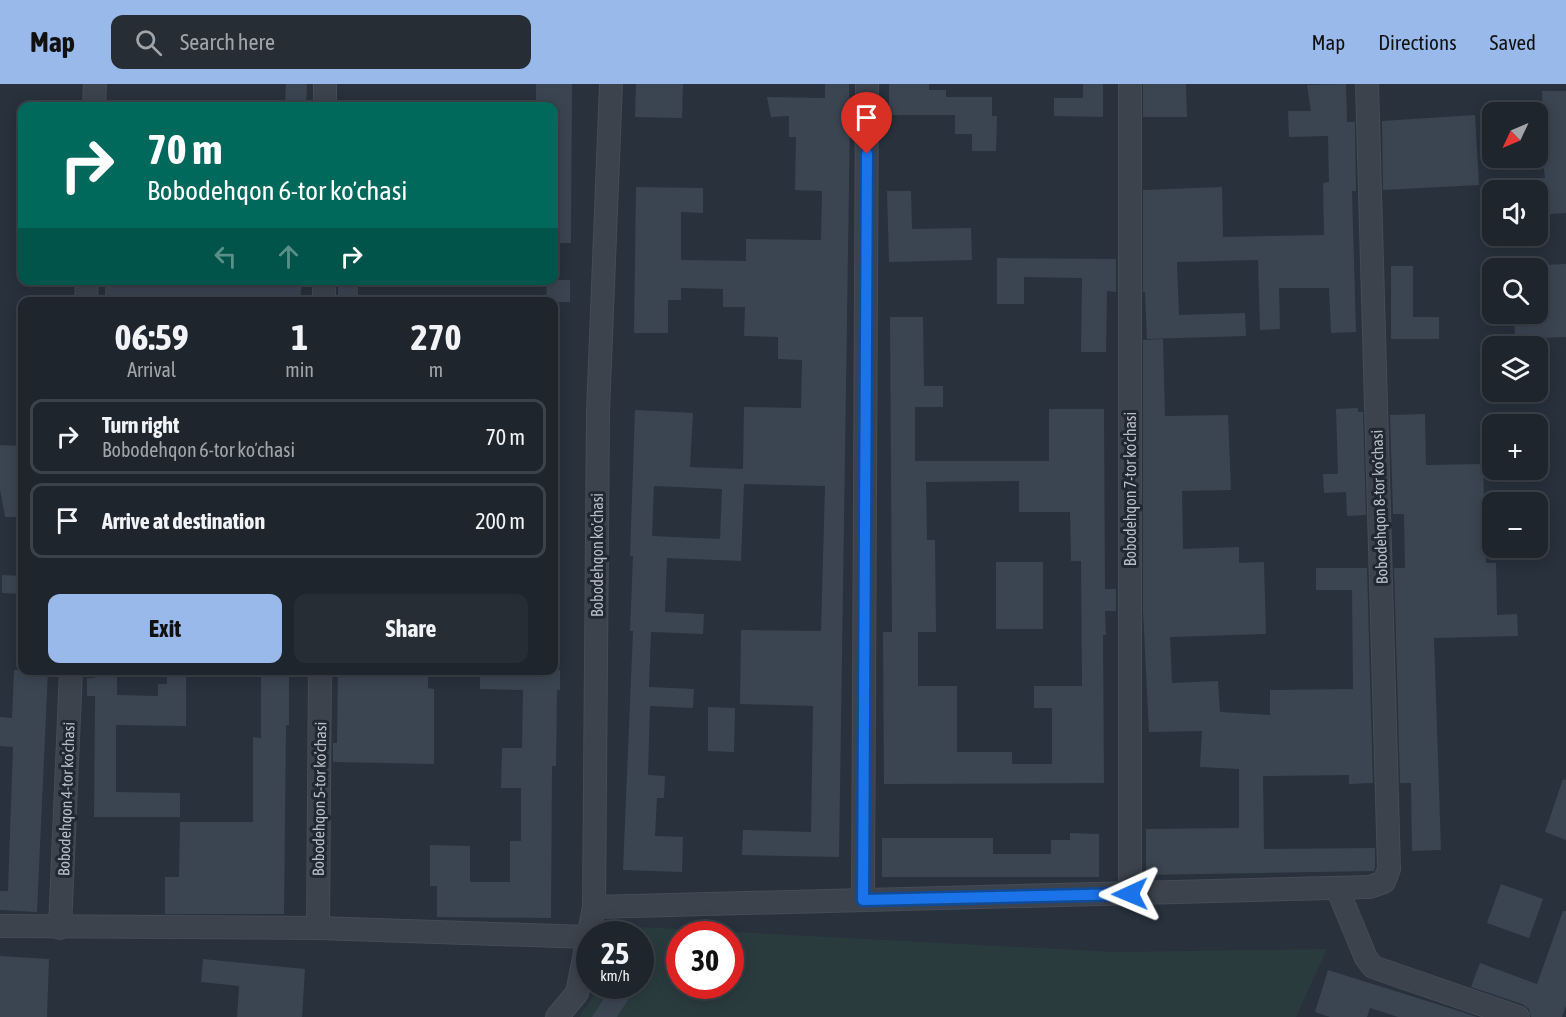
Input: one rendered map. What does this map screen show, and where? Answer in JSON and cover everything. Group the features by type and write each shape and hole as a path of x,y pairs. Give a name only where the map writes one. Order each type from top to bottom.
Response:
{"street":[{"path":"94,102 95,84"},
{"path":"325,102 326,84"},
{"name":"Bobodehqon koʼchasi","path":"591,921 594,907 598,412 611,84"},
{"path":"863,900 867,84"},
{"name":"Bobodehqon 7-tor koʼchasi","path":"1130,84 1130,894"},
{"name":"Bobodehqon 8-tor koʼchasi","path":"1337,888 1370,887 1384,882 1389,869 1367,84"},
{"name":"Bobodehqon 4-tor koʼchasi","path":"60,928 71,675"},
{"name":"Bobodehqon 5-tor koʼchasi","path":"318,928 320,675"},
{"path":"594,907 1337,888 1366,958 1373,967 1518,1017"},
{"path":"0,926 318,928 576,937"},
{"name":"Bobodehqon koʼchasi","path":"557,1017 576,994"}],"shaded area":[{"path":"654,928 666,928 666,999 744,999 744,932 1115,952 1327,949 1296,1017 579,1017 592,999 654,999"}],"building":[{"path":"286,84 307,84 306,102 285,102"},
{"path":"536,84 572,84 571,243 558,243 558,102 536,102"},
{"path":"636,84 683,84 682,118 635,117"},
{"path":"825,84 849,84 839,857 742,855 743,830 811,832 813,706 740,704 741,630 821,631 825,486 744,484 741,561 667,558 665,612 704,614 703,634 651,632 649,687 694,689 693,708 650,706 648,775 665,776 664,798 657,798 655,836 683,837 682,872 623,870 633,631 630,631 633,556 630,556 635,410 693,413 690,467 743,469 744,407 801,408 802,360 778,359 778,337 744,336 745,307 723,307 723,289 681,288 681,300 668,300 668,333 634,333 636,187 703,188 703,213 681,212 681,260 746,261 746,239 821,240 822,191 795,190 796,137 789,137 789,116 771,117 767,97 825,98","holes":["654,486 722,489 720,539 652,536"]},
{"path":"889,84 929,84 929,90 946,90 946,97 992,97 992,116 997,116 996,151 972,151 972,134 955,134 955,115 889,115"},
{"path":"1083,84 1103,84 1103,117 1054,116 1054,98 1083,98"},
{"path":"1143,84 1186,84 1187,117 1143,117"},
{"path":"1346,84 1347,122 1355,122 1356,191 1352,191 1356,332 1331,333 1329,288 1279,288 1280,329 1260,330 1258,260 1177,262 1179,315 1245,313 1246,336 1147,339 1145,292 1143,292 1143,190 1222,187 1223,237 1324,235 1323,183 1329,182 1328,136 1289,137 1288,111 1311,111 1307,85"},
{"path":"1542,91 1566,91 1566,213 1548,214 1548,180 1538,180 1538,178 1545,178 1544,168 1548,168 1548,102 1542,102"},
{"path":"1475,115 1479,185 1383,190 1382,121"},
{"path":"887,191 911,191 912,229 971,228 972,260 889,262"},
{"path":"997,258 1116,259 1116,292 1107,291 1106,352 1081,352 1082,278 1024,277 1024,304 997,304"},
{"path":"1566,264 1566,337 1515,336 1514,324 1548,324 1548,265"},
{"path":"1391,266 1413,266 1413,317 1439,317 1439,339 1391,339"},
{"path":"558,280 570,280 570,302 558,302 558,297 546,297 547,285 558,285"},
{"path":"105,285 302,285 300,297 105,297"},
{"path":"338,285 358,285 358,297 338,297"},
{"path":"890,317 923,317 924,386 943,386 943,407 915,407 915,461 1049,461 1049,409 1104,409 1105,589 1116,589 1116,611 1105,611 1106,635 1103,635 1104,783 884,784 883,632 892,632","holes":["1019,481 1019,512 1070,512 1071,561 1081,561 1082,686 1034,686 1034,708 1052,708 1052,764 1012,764 1012,752 957,752 957,686 918,686 918,632 936,632 935,540 927,540 926,482"]},
{"path":"1163,339 1165,416 1228,415 1231,490 1182,491 1183,549 1239,547 1239,563 1264,562 1266,634 1170,637 1172,683 1218,681 1220,712 1270,715 1270,690 1353,689 1352,590 1316,590 1316,568 1367,568 1373,783 1349,784 1349,775 1263,776 1264,849 1375,848 1374,871 1146,875 1146,829 1239,828 1239,769 1200,767 1202,731 1149,732 1143,611 1143,340"},
{"path":"1358,408 1358,412 1363,412 1366,515 1347,516 1346,492 1324,493 1323,474 1338,474 1336,409"},
{"path":"1425,414 1426,465 1482,464 1484,492 1482,492 1482,558 1486,558 1486,563 1496,563 1497,615 1517,614 1518,636 1434,638 1441,850 1412,851 1411,783 1400,783 1394,568 1405,568 1404,514 1393,514 1390,415"},
{"path":"0,445 18,446 18,517 5,517 0,489"},
{"path":"996,562 1043,562 1043,629 996,629"},
{"path":"2,575 18,576 18,594 2,593"},
{"path":"14,670 18,670 18,675 48,675 37,912 0,910 0,891 8,891 13,747 0,746 0,717 12,718"},
{"path":"558,670 560,670 560,690 557,690 556,766 552,766 551,918 437,917 437,886 430,886 430,845 470,846 470,882 510,882 510,841 521,841 521,788 501,788 502,748 522,748 523,690 480,689 480,675 558,675"},
{"path":"95,675 117,675 117,695 158,696 158,684 167,684 167,675 186,675 186,726 116,725 116,792 180,793 180,817 94,817 95,696 87,696 87,678 95,678"},
{"path":"261,675 289,675 289,725 286,725 284,914 165,914 165,877 179,877 180,822 253,822 253,737 261,738"},
{"path":"338,675 428,675 428,688 434,689 434,764 333,762 333,743 337,743"},
{"path":"708,707 735,708 734,752 708,751"},
{"path":"1563,779 1566,780 1566,840 1545,832"},
{"path":"1070,833 1099,834 1099,877 882,877 882,838 993,838 993,854 1051,854 1051,840 1070,840"},
{"path":"1501,884 1543,899 1529,938 1487,923"},
{"path":"1563,911 1566,911 1566,1005 1562,1017 1531,1017 1529,1009 1522,1004 1471,987 1480,963 1537,984"},
{"path":"0,956 49,959 47,1017 0,1017"},
{"path":"203,959 305,969 302,1017 237,1017 239,986 201,982"},
{"path":"1328,970 1477,1017 1398,1017 1370,1008 1367,1017 1330,1017 1315,1012"},
{"path":"604,999 629,999 617,1017 592,1017"}],"route":[{"path":"867,154 863,900 1130,894"}]}
